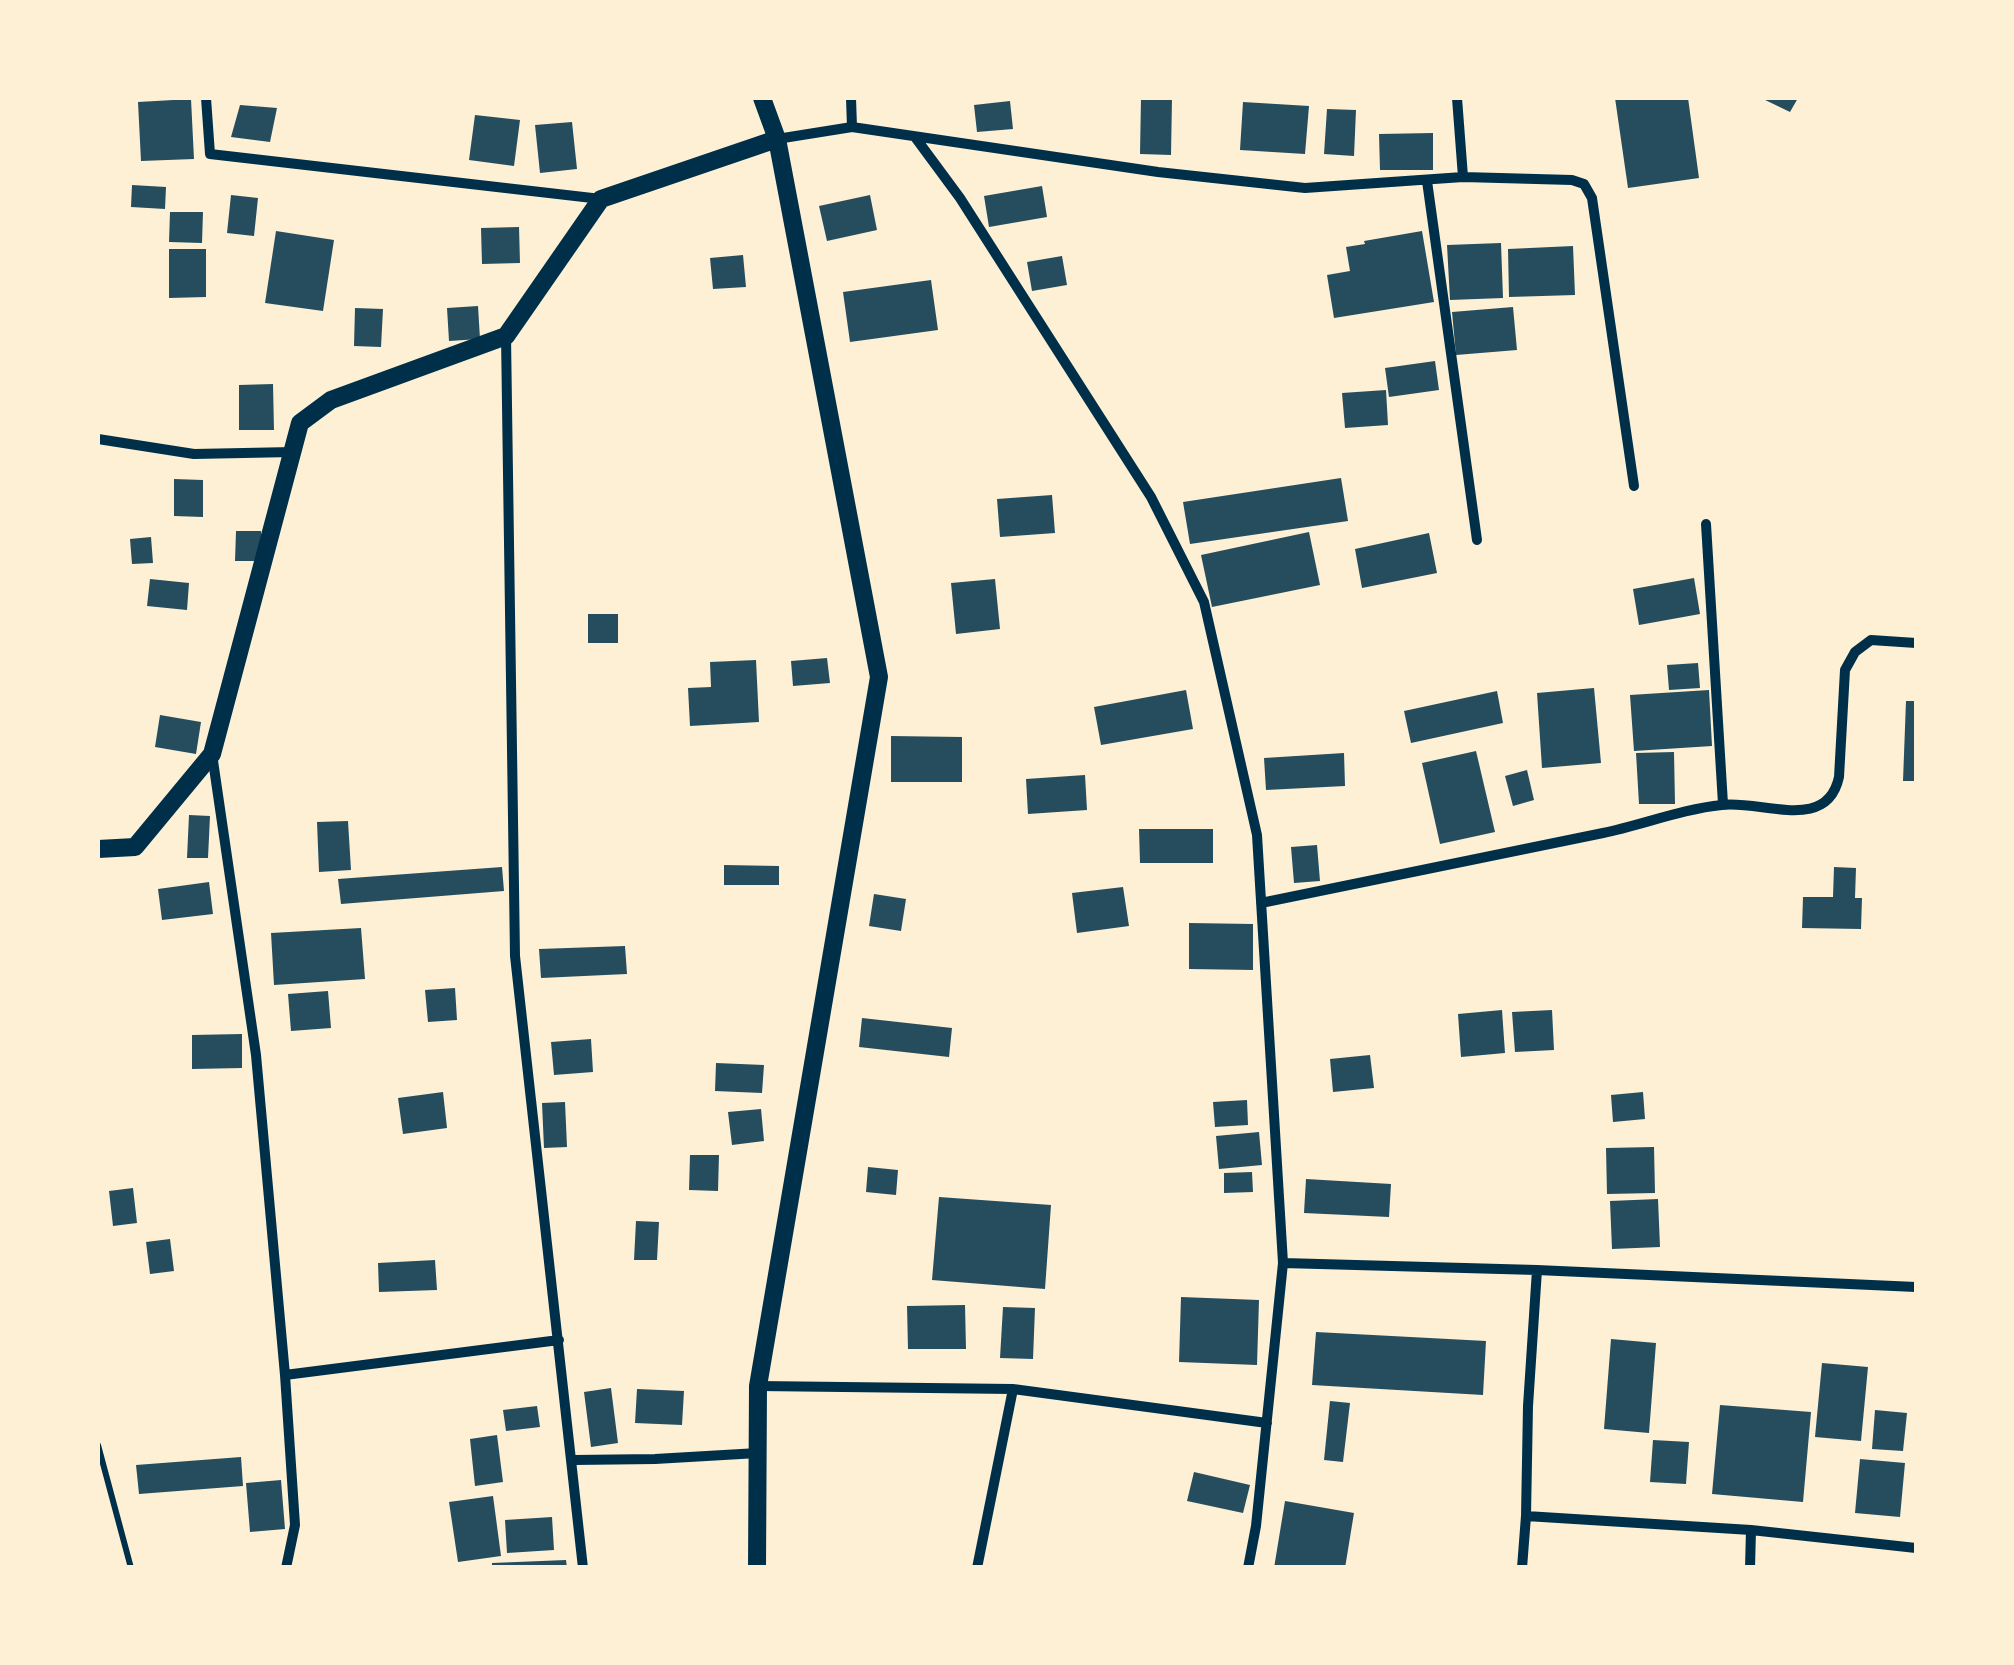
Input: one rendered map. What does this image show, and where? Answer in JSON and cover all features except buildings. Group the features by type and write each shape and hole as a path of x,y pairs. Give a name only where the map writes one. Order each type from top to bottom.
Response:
{"street":[{"path":"206,98 210,154 601,199 777,139 852,127 1158,172 1305,188 1462,177 1572,180 1584,184 1592,198 1634,486"},
{"path":"757,1568 758,1386 879,677 777,139 762,98"},
{"path":"851,98 852,127"},
{"path":"1457,98 1462,177"},
{"path":"915,138 960,198 1104,422 1150,497 1204,602 1257,835 1283,1263 1256,1526 1248,1568"},
{"path":"1427,181 1477,540"},
{"path":"286,1568 295,1525 256,1055 212,754 300,423 331,400 506,336 601,199"},
{"path":"506,336 516,956 583,1568"},
{"path":"98,440 194,454 294,452"},
{"path":"1706,524 1723,804"},
{"path":"1261,903 1634,827 1723,804 1801,810 1823,806 1836,793 1839,777 1845,670 1856,652 1872,640 1916,643"},
{"path":"98,849 136,847 212,754"},
{"path":"1283,1263 1916,1287"},
{"path":"1522,1568 1538,1270"},
{"path":"285,1375 559,1340"},
{"path":"758,1386 1013,1389 1267,1423"},
{"path":"977,1568 1013,1389"},
{"path":"574,1460 758,1452"},
{"path":"1526,1516 1751,1530 1916,1548"},
{"path":"1750,1568 1751,1530"}],"lane":[{"path":"98,1445 131,1568"}]}
